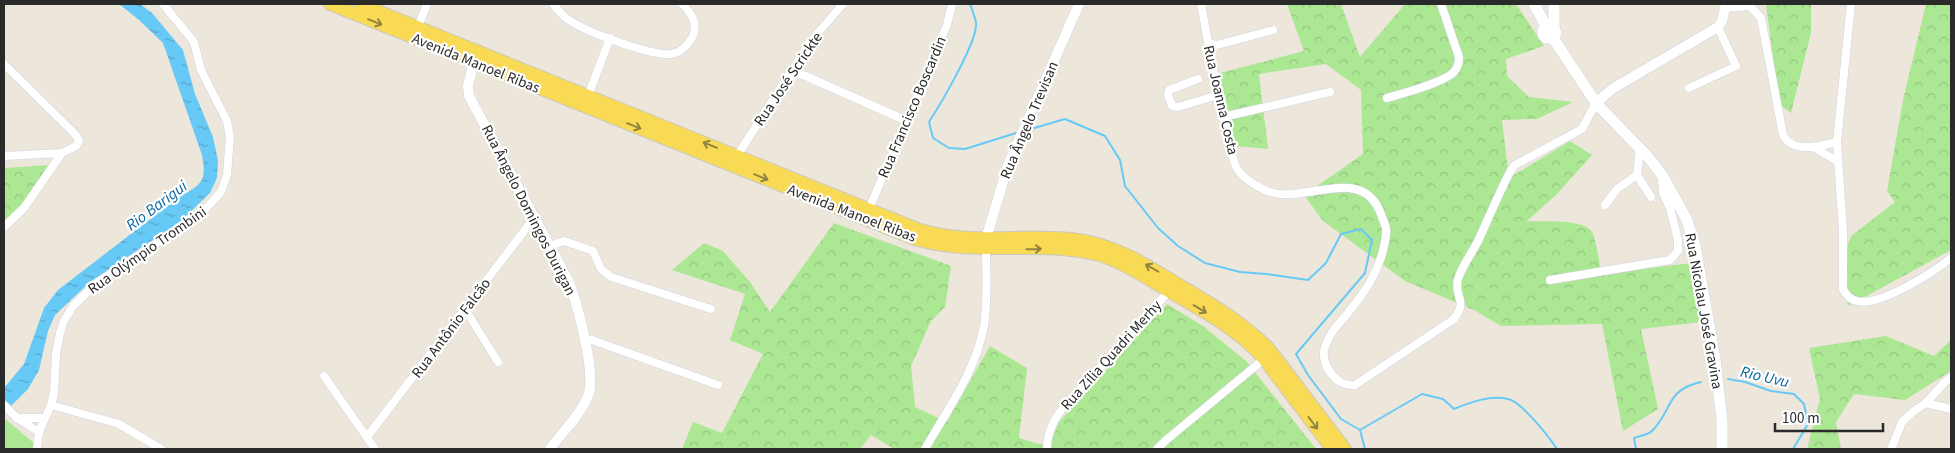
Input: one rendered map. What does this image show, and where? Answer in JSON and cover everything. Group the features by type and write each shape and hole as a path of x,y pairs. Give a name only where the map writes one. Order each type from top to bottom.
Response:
{"main road":[{"name":"Avenida Manoel Ribas","path":"330,4 629,112 839,209 915,239 942,246 1070,238 1103,245 1137,260 1194,293 1245,327 1345,449"},
{"name":"Avenida Manoel Ribas","path":"360,4 418,27 556,95 716,159 755,164 907,225 945,236 986,244 1089,252 1119,263 1232,329 1267,354 1332,449"},
{"name":"Rua Nicolau José Gravina","path":"1534,4 1596,103 1662,175 1687,220 1695,246 1715,359 1722,421 1722,449"},
{"path":"1551,31 1554,4"},
{"path":"556,95 578,100 585,99 588,96"},
{"path":"596,111 602,107 629,112"},
{"path":"839,209 858,213 867,212 869,209"},
{"path":"879,225 883,220 907,225"},
{"path":"1169,291 1174,288 1194,293"}],"street":[{"name":"Rua Olýmpio Trombini","path":"37,449 39,432 51,405 54,393 59,338 64,321 73,306 98,282 200,215 221,192 226,175 230,146 227,121 201,70 194,42 163,4"},
{"path":"418,27 427,4"},
{"path":"553,4 569,20 610,38 663,54 673,54 682,51 694,34 695,25 693,18 682,4"},
{"name":"Rua José Scrickte","path":"738,162 810,42 844,4"},
{"name":"Rua Francisco Boscardin","path":"869,209 947,26 952,4"},
{"name":"Rua Ângelo Trevisan","path":"986,244 1005,175 1079,4"},
{"name":"Rua Joanna Costa","path":"1201,4 1223,117 1236,167 1242,175 1266,191 1278,194 1356,188 1368,194 1376,202 1386,228 1384,247 1377,272 1330,333 1324,348 1323,356 1325,363 1341,384 1348,386 1354,385 1454,319 1460,311 1462,304 1458,289 1459,276 1511,170 1515,165 1582,129 1596,103"},
{"path":"1387,98 1440,80 1455,71 1458,57 1441,4"},
{"path":"1850,4 1837,142 1843,231 1843,289 1847,297 1858,302 1880,298 1917,281 1951,258"},
{"path":"1596,103 1612,90 1718,27 1722,21 1726,6 1750,6 1761,18 1783,135 1786,141 1796,145 1813,147 1837,142"},
{"path":"1690,88 1736,66 1718,27"},
{"path":"1208,43 1217,45 1273,30"},
{"path":"588,96 610,38"},
{"name":"Rua Ângelo Domingos Durigan","path":"475,56 468,85 469,96 572,290 584,341 590,376 590,392 584,404 550,449"},
{"path":"4,64 76,135 79,141 76,146 61,155 24,208 4,226"},
{"path":"792,70 906,121"},
{"path":"1198,79 1169,90 1168,95 1172,106 1178,107 1218,95"},
{"path":"1223,117 1330,92"},
{"path":"1813,147 1837,161"},
{"path":"1640,149 1637,175 1651,197"},
{"path":"4,156 61,155"},
{"path":"1605,205 1617,189 1637,175"},
{"path":"1550,280 1670,260 1678,251 1678,240 1670,208 1663,193 1662,175"},
{"name":"Rua Antônio Falcão","path":"367,438 534,218"},
{"path":"550,246 564,240 570,242 593,252 601,270 611,277 711,309"},
{"path":"925,449 965,378 980,342 986,306 986,244"},
{"name":"Rua Zília Quadri Merhy","path":"1047,449 1050,430 1060,412 1169,291"},
{"path":"465,309 498,362"},
{"path":"584,341 592,340 718,385"},
{"path":"1157,449 1267,354"},
{"path":"324,376 375,449"},
{"path":"1892,447 1902,422 1926,403 1951,377"},
{"path":"1926,403 1951,409"},
{"path":"4,405 17,418 39,432"},
{"path":"51,405 101,417 119,424 161,449"},
{"path":"17,418 44,418"}],"green space":[{"path":"1287,4 1341,4 1360,57 1405,4 1516,4 1544,46 1506,59 1507,76 1529,97 1573,102 1537,119 1502,120 1509,178 1570,141 1592,155 1556,195 1527,221 1571,223 1587,228 1592,232 1595,240 1601,274 1692,263 1701,322 1641,329 1658,409 1623,431 1602,324 1501,326 1474,310 1405,281 1323,221 1304,195 1363,154 1361,90 1326,64 1259,74 1268,149 1235,146 1220,73 1304,51"},
{"path":"1766,4 1811,4 1811,33 1791,113 1779,104"},
{"path":"1926,4 1951,4 1951,250 1848,306 1839,270 1851,236 1895,202 1887,191 1903,100"},
{"path":"49,165 21,207 4,221 4,168"},
{"path":"834,223 951,266 945,307 931,321 911,366 915,407 947,422 990,346 1027,368 1019,438 1049,447 1059,422 1167,304 1203,326 1246,361 1316,449 894,449 871,435 860,449 682,449 693,422 722,433 763,354 730,340 745,294 672,270 704,243 723,251 750,282 770,312"},
{"path":"1886,336 1934,356 1951,340 1951,371 1905,400 1854,394 1836,422 1841,449 1807,449 1820,399 1809,348"},
{"path":"4,418 35,444 33,449 4,449"}],"water":[{"path":"119,4 140,4 152,13 183,50 195,94 213,137 218,161 217,178 210,193 181,221 90,282 55,315 48,331 39,370 28,389 4,413 4,388 24,364 44,308 58,290 179,197 193,189 203,177 202,155 163,43"}],"waterway":[{"path":"970,4 976,20 975,32 965,58 929,122 933,138 949,148 965,149 1016,133"},
{"path":"1031,129 1065,119 1105,136 1120,160 1125,186 1158,228 1178,246 1205,263 1240,272 1308,280 1326,263 1341,234 1361,229 1372,240 1365,273 1296,354 1308,375 1341,419 1360,430 1365,449"},
{"name":"Rio Uvu","path":"1728,379 1745,382 1771,391 1794,394 1804,404 1808,424 1793,449"},
{"path":"1636,449 1634,438 1652,431 1659,423 1675,395 1681,390 1701,382"},
{"path":"1360,430 1422,394 1443,399 1454,409 1481,400 1501,398 1508,399 1520,406 1535,421 1557,449"}],"water label":[{"name":"Rio Barigui","path":"156,205"}]}
